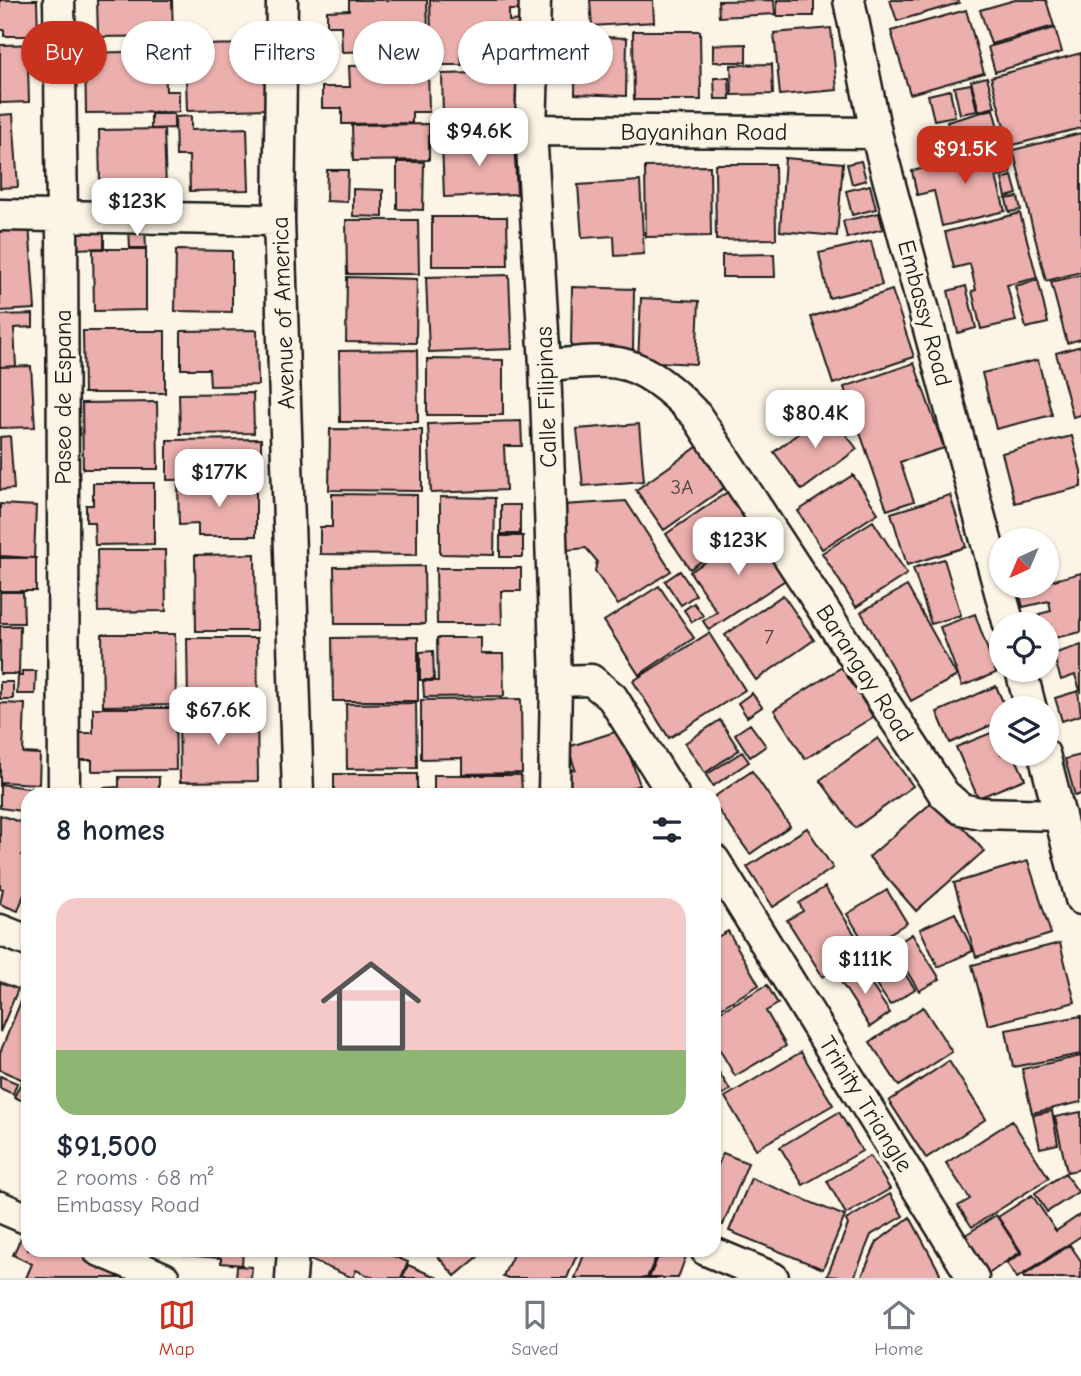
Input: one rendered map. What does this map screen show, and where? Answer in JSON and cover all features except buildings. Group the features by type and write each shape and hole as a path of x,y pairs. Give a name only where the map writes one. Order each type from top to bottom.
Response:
{"street":[{"name":"Paseo de Espana","path":"59,0 64,788"},
{"name":"Avenue of America","path":"282,0 279,220 298,788"},
{"name":"Calle Filipinas","path":"535,0 531,130 545,365 556,681 554,788"},
{"name":"Embassy Road","path":"849,0 876,133 1005,612"},
{"name":"Bayanihan Road","path":"531,130 876,133"},
{"path":"0,215 279,220"},
{"name":"Barangay Road","path":"545,365 620,363 648,376 678,397 696,415 944,794 961,809 980,813 1060,815"},
{"path":"556,681 591,680 612,697 669,788"},
{"path":"1047,766 1081,899"},
{"name":"Trinity Triangle","path":"721,871 973,1278"},
{"path":"0,930 21,938"},
{"path":"0,1207 21,1216"},
{"path":"721,1256 773,1278"},
{"path":"114,1257 164,1278"},
{"path":"290,1278 292,1257"}]}
